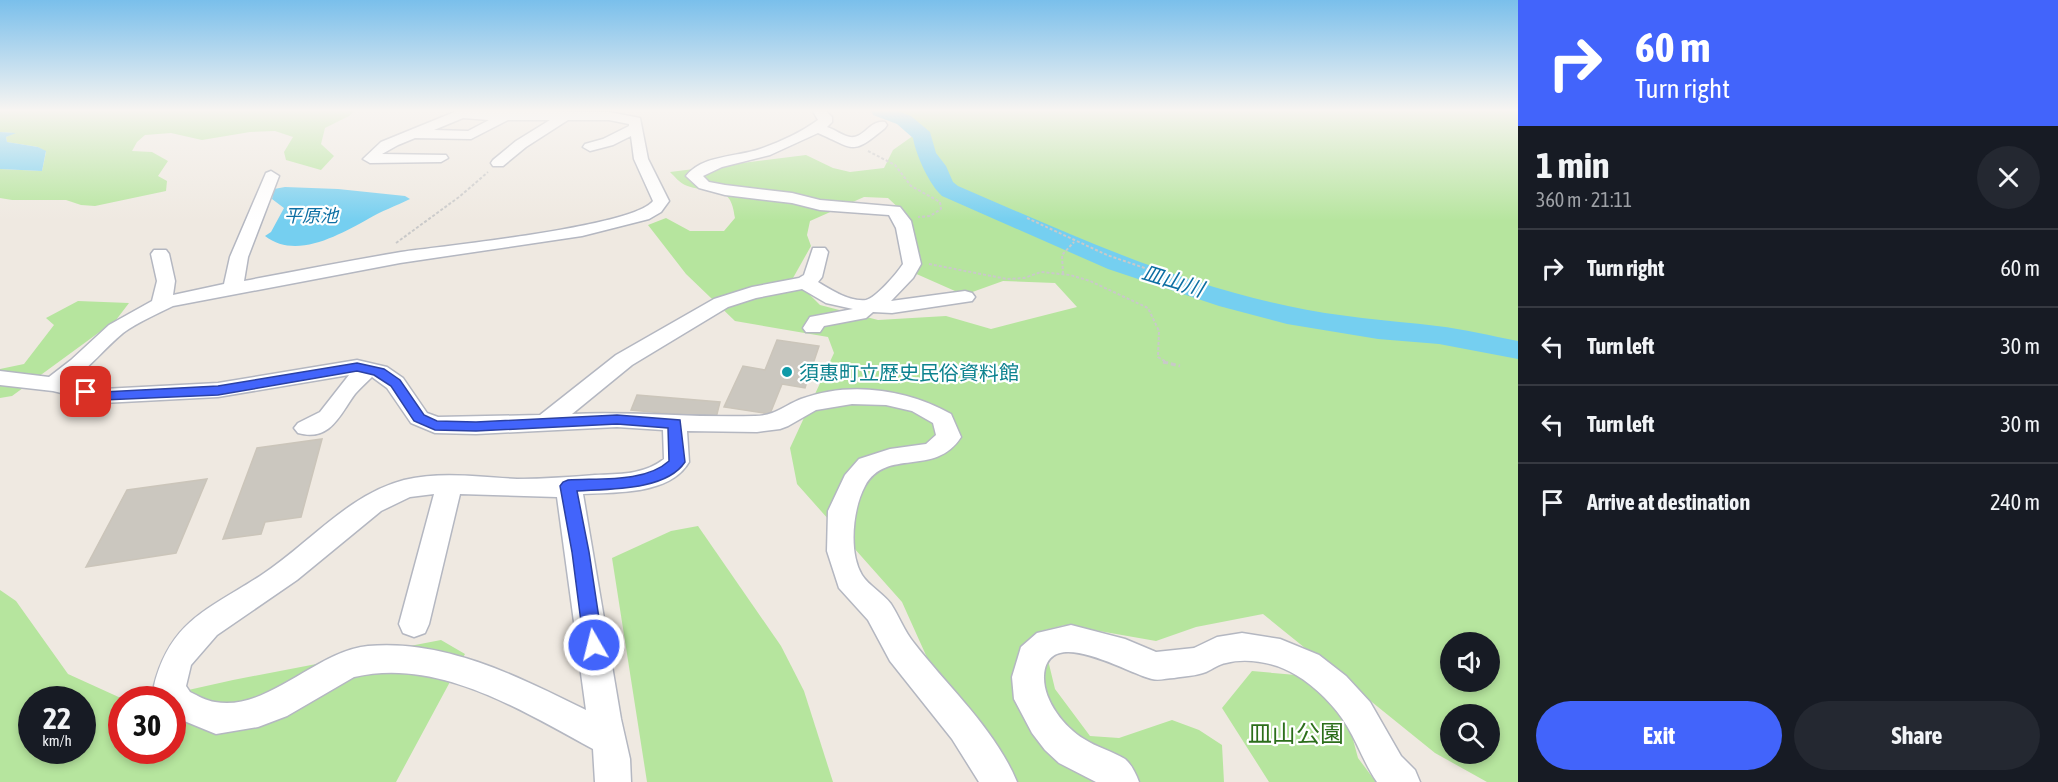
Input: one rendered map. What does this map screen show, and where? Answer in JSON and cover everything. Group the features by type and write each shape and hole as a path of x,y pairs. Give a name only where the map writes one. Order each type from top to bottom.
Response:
{"street":[{"path":"385,147 370,159 441,158"},
{"path":"498,163 517,147"},
{"path":"53,384 79,365 116,329 161,305 197,295 381,261 582,231 643,216 656,208 661,201 641,159 639,147"},
{"path":"775,147 714,166 694,176 704,185 725,190 792,198 820,205 894,210 900,216 912,264 906,274 881,300 868,306 859,314 817,321 813,328"},
{"path":"233,289 239,257 271,176"},
{"path":"548,421 624,360 696,315 721,303 752,293 805,284 813,277 819,252"},
{"path":"160,254 166,281 161,305"},
{"path":"805,284 833,299 868,306 892,307 964,297"},
{"path":"0,378 53,384 103,396 218,390 357,367 379,372 395,383 419,418 435,425 476,426 617,419 675,424 757,424 780,421 808,405 824,400 852,397 886,398 920,406 943,419 949,437 933,451 890,457 868,465 854,481 842,511 841,551 849,580 879,611 901,651 964,728 999,782"},
{"path":"306,428 326,422 335,412 347,390 368,369"},
{"path":"607,738 506,686 485,678 464,671 400,660 367,660 341,667 289,700 258,714 218,718 178,703 170,686 178,659 193,639 216,620 287,573 382,497 407,488 448,486 535,488 634,482 667,471 677,462 675,424"},
{"path":"414,624 448,486"},
{"path":"568,486 581,552 607,738 615,774 613,782"},
{"path":"1121,782 1113,772 1071,751 1057,739 1031,699 1028,677 1032,657 1048,642 1071,638 1125,653 1154,666 1198,661 1217,651 1242,646 1280,653 1308,665 1334,686 1358,713 1388,768 1402,782"}],"path":[{"path":"859,147 896,165 911,186 936,199 942,207 930,216 900,216"},
{"path":"381,261 405,234 459,197 498,163"},
{"path":"1027,218 1075,242 1194,285"},
{"path":"1064,274 1062,255 1068,246 1075,242"},
{"path":"912,264 935,264 1007,279 1024,278 1039,272 1064,274 1090,281 1148,308 1159,331 1158,357 1163,362 1180,366"}],"green space":[{"path":"39,147 134,147 132,151 152,152 168,161 158,176 167,181 166,191 95,206 81,205 66,200 0,198 0,169 42,171 46,152"},
{"path":"287,147 325,147 334,156 321,170 286,160 284,152"},
{"path":"897,147 1518,147 1518,782 1487,782 1455,764 1500,764 1500,704 1440,704 1440,756 1263,614 1196,627 1156,641 1065,625 1041,631 1055,689 1090,736 1119,738 1172,720 1199,730 1222,745 1224,782 983,782 902,602 797,484 790,448 834,353 828,337 735,321 686,274 648,225 666,218 690,231 724,231 735,218 733,206 725,194 685,185 670,172 806,155 833,168 850,172 884,168","holes":["864,197 888,198 904,213 912,272 964,295 1003,281 1055,283 1077,307 991,329 946,316 878,320 820,305 793,278 811,246 807,235 810,221"]},
{"path":"78,301 129,303 116,320 12,396 0,398 0,369 24,364 54,325 46,318"},
{"path":"698,526 781,646 804,691 833,782 647,782 612,558 671,531"},
{"path":"0,590 16,601 68,674 94,686 18,686 18,764 96,764 96,687 108,692 108,764 186,764 186,691 441,640 465,654 396,782 0,782"},
{"name":"皿山公園","path":"1252,671 1296,675 1328,696 1347,717 1358,758 1376,782 1269,782 1222,708"}],"water":[{"path":"0,147 39,147 46,151 42,171 0,169"},
{"name":"平原池","path":"285,187 338,189 405,196 410,199 331,238 290,246 277,243 265,236 271,232 284,208 272,199 274,189"}],"building":[{"path":"777,340 819,346 805,388 782,384 770,414 724,407 743,366 765,370"},
{"path":"637,395 720,402 716,418 631,410"},
{"path":"322,439 301,517 265,522 261,534 223,539 257,448"},
{"path":"207,479 176,553 86,567 127,490"}],"waterway":[{"name":"皿山川","path":"925,147 926,154 935,166 943,185 950,191 1117,263 1229,300 1287,315 1378,330 1439,335 1518,350"}],"place":[{"name":"須惠町立歴史民俗資料館","path":"787,372"}],"route":[{"path":"86,392 103,396 218,390 357,367 379,372 395,383 401,395 419,418 435,425 476,426 617,419 675,424 677,462 667,471 634,482 568,486 581,552 594,645"}]}
